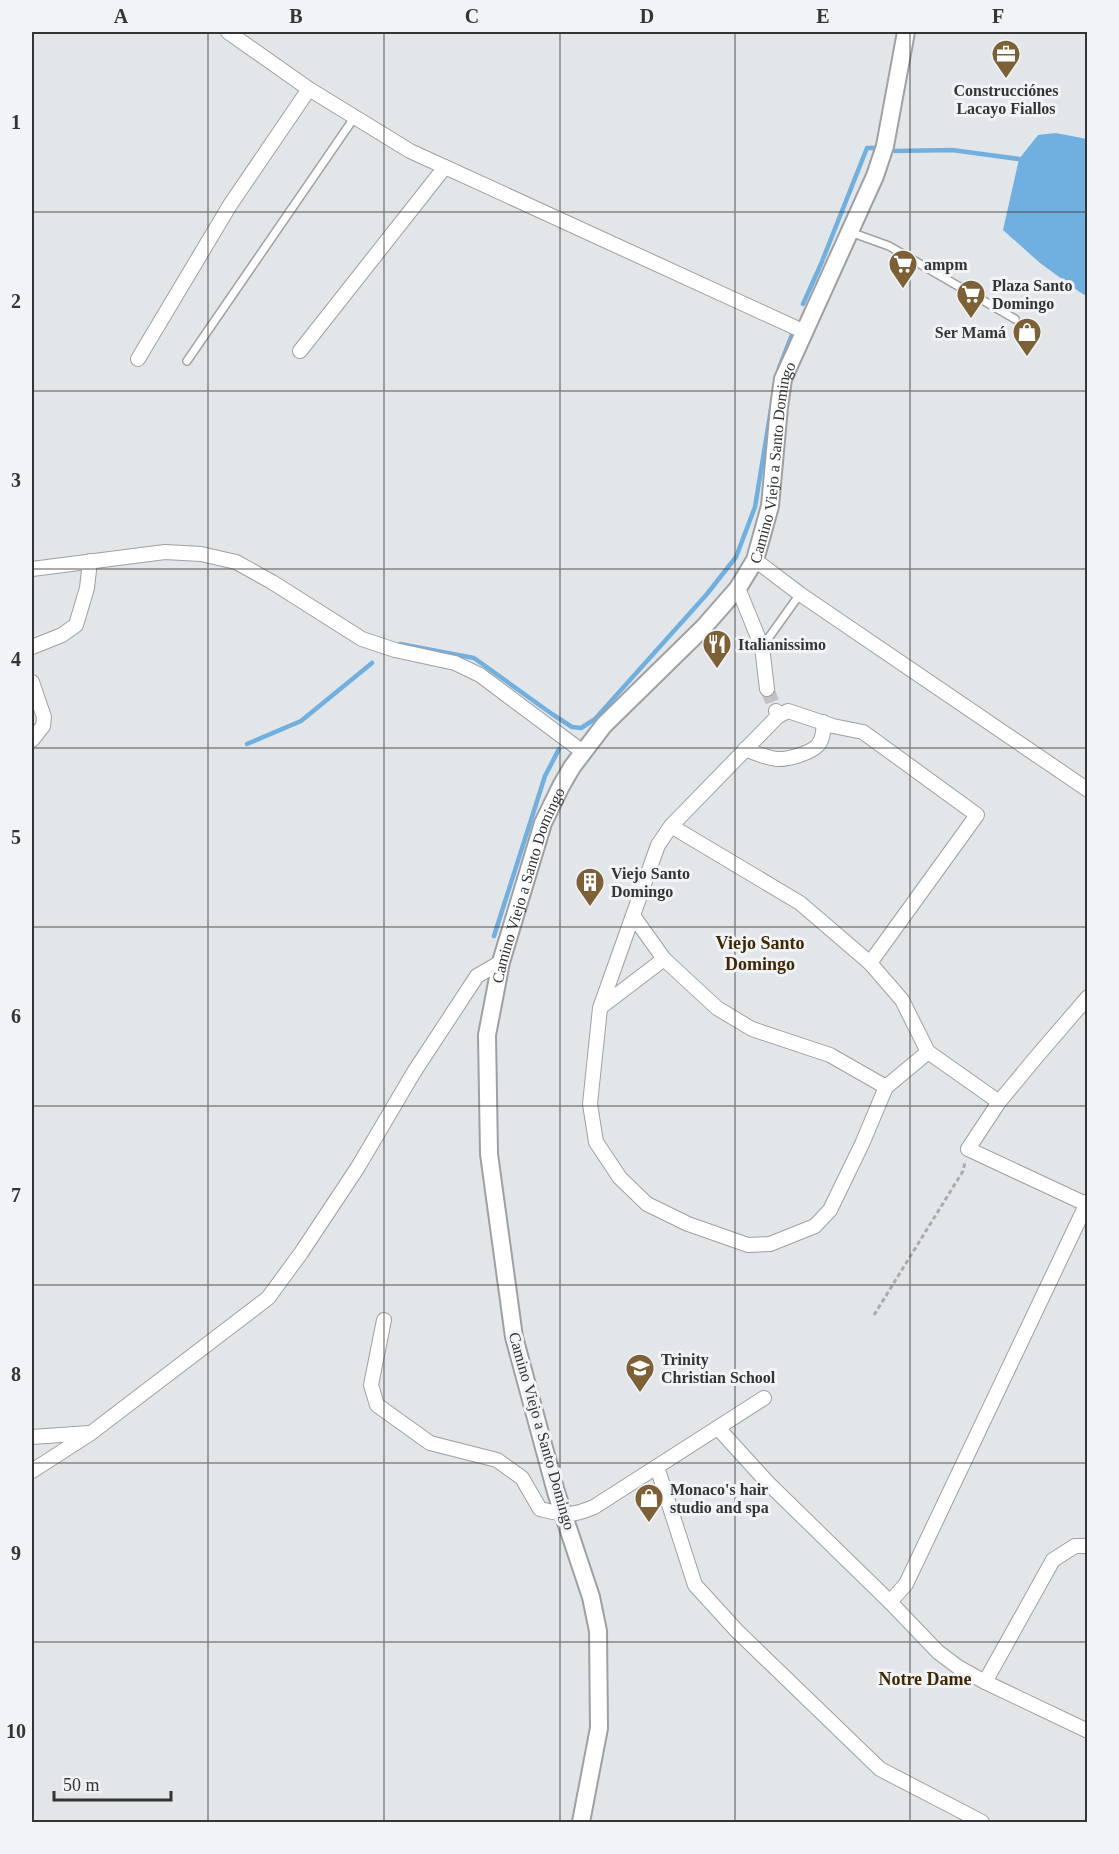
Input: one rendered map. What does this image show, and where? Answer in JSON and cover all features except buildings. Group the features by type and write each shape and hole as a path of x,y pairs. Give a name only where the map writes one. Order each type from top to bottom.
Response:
{"street":[{"path":"228,32 354,118 410,151 805,332"},
{"name":"Camino Viejo a Santo Domingo","path":"581,1822 599,1728 598,1631 591,1598 556,1492 514,1337 489,1154 487,1035 501,962 543,823 561,786 604,725 703,628 738,588 755,560 770,506 778,407 783,379 875,176 885,146 906,32"},
{"path":"138,359 230,205 309,88"},
{"path":"300,351 445,167"},
{"path":"32,569 165,552 201,554 236,562 362,639 395,650 455,663 480,675 583,752"},
{"path":"755,560 800,594 1088,790"},
{"path":"32,647 62,635 76,625 87,588 90,561"},
{"path":"738,588 762,647 767,689"},
{"path":"32,682 44,717 43,726 32,740"},
{"path":"870,963 977,814 863,732 832,726 788,711 777,714 671,826 658,845 600,1008 590,1104 597,1142 620,1178 647,1204 688,1224 748,1245 770,1244 814,1226 830,1210 886,1087 928,1052"},
{"path":"745,749 759,755 779,759 803,754 818,745 824,730 823,722"},
{"path":"671,826 800,903 870,963 902,1000 928,1052 999,1102"},
{"path":"634,917 664,959 717,1008 752,1029 830,1055 886,1087"},
{"path":"600,1008 664,959"},
{"path":"32,1471 91,1433 268,1298 358,1167 414,1072 477,976 501,962"},
{"path":"890,1602 906,1584 1087,1202 968,1149 999,1102 1088,997"},
{"path":"384,1320 372,1385 377,1405 430,1443 497,1460 522,1478 540,1509 565,1515 577,1514 594,1507 764,1398"},
{"path":"718,1428 768,1483 938,1652 958,1667 985,1682 1088,1731"},
{"path":"32,1437 91,1433"},
{"path":"657,1467 695,1585 736,1631 879,1769 982,1822"},
{"path":"985,1682 1053,1560 1075,1546 1088,1546"}],"lane":[{"path":"187,361 354,118"},
{"path":"850,232 889,246 1015,319"},
{"path":"762,647 800,594"}],"path":[{"path":"874,1315 963,1171 968,1149"}],"water":[{"path":"1056,133 1087,139 1087,296 1040,263 1003,230 1019,159 1038,135"}],"waterway":[{"path":"803,304 867,148 874,148"},
{"path":"895,151 952,150 1019,159"},
{"path":"779,368 793,332"},
{"path":"400,644 474,658 552,714 572,727 581,728 595,719 707,594 736,557 755,507 771,409"},
{"path":"247,744 301,721 372,663"},
{"path":"494,936 545,776 559,749"}],"tunnel":[{"path":"767,689 776,711"}],"place":[{"name":"Construcciónes Lacayo Fiallos","path":"1006,80"},
{"name":"ampm","path":"903,290"},
{"name":"Plaza Santo Domingo","path":"971,320"},
{"name":"Ser Mamá","path":"1027,358"},
{"name":"Italianissimo","path":"717,670"},
{"name":"Viejo Santo Domingo","path":"590,908"},
{"name":"Trinity Christian School","path":"640,1394"},
{"name":"Monaco's hair studio and spa","path":"649,1524"}],"district":[{"name":"Viejo Santo Domingo","path":"760,953"},
{"name":"Notre Dame","path":"925,1679"}]}
